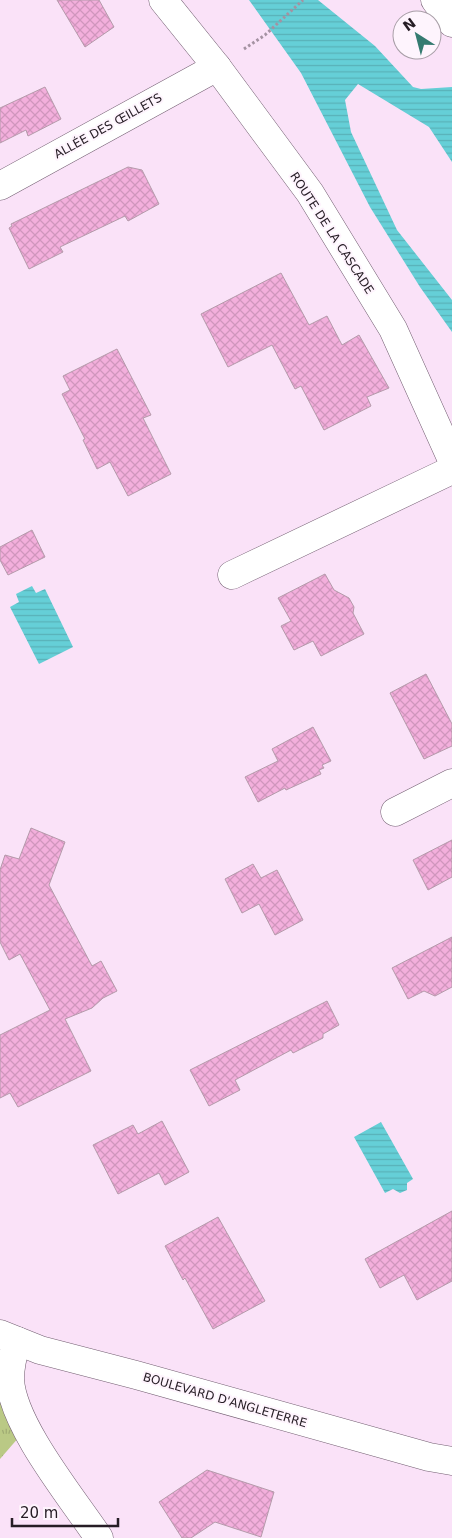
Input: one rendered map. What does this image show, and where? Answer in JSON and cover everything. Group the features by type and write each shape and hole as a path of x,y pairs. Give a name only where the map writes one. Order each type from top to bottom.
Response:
{"street":[{"name":"ROUTE DE LA CASCADE","path":"163,0 217,67 310,194 393,329 452,460"},
{"path":"435,0 452,23"},
{"name":"ALLÉE DES ŒILLETS","path":"0,186 217,67"},
{"path":"232,575 452,470"},
{"path":"395,812 452,783"},
{"path":"8,1338 12,1360 10,1380 16,1404 26,1429 40,1453 99,1538"},
{"name":"BOULEVARD D'ANGLETERRE","path":"8,1338 40,1350 428,1457 452,1461"}],"path":[{"path":"264,35 303,0"}],"green space":[{"path":"0,1397 26,1429 0,1459"}],"water":[{"path":"249,0 318,0 375,46 413,87 421,89 452,87 452,162 429,127 358,84 345,100 351,132 397,230 452,300 452,332 420,287 370,207 301,73"},
{"path":"32,586 36,593 45,589 73,647 39,664 10,607 19,602 16,594"},
{"path":"381,1122 413,1179 407,1183 407,1190 400,1193 393,1189 385,1193 354,1137"}],"building":[{"path":"57,0 99,0 114,27 85,47"},
{"path":"45,87 61,119 28,136 26,130 0,143 0,108"},
{"path":"128,167 142,170 159,204 128,221 125,216 60,247 63,252 29,269 9,228 12,226 11,224"},
{"path":"281,273 309,325 327,316 342,345 359,335 389,388 367,397 371,406 324,430 301,386 295,389 272,345 228,367 201,314"},
{"path":"117,349 151,415 143,418 171,474 128,496 110,462 97,469 83,440 85,439 62,394 70,390 63,376"},
{"path":"32,530 45,557 8,575 0,560 0,547"},
{"path":"325,574 334,590 349,598 354,607 353,613 364,634 321,656 313,641 294,650 281,626 291,621 278,598"},
{"path":"426,674 452,724 452,746 424,759 390,693"},
{"path":"313,727 331,761 322,765 324,768 319,770 321,774 286,790 285,788 258,802 245,777 278,761 272,749"},
{"path":"31,828 65,842 49,885 92,966 101,961 117,991 103,998 92,1008 65,1019 91,1071 18,1107 10,1093 0,1098 0,1035 50,1010 20,954 9,960 0,942 0,870 5,855 19,859"},
{"path":"452,840 452,877 428,890 413,860"},
{"path":"253,864 261,878 277,870 303,920 275,935 259,904 242,913 225,879"},
{"path":"452,937 452,987 435,996 424,991 408,999 392,968"},
{"path":"327,1001 339,1025 323,1034 323,1038 293,1053 291,1050 235,1080 240,1090 209,1106 190,1070"},
{"path":"162,1121 189,1172 165,1185 159,1173 118,1194 93,1145 133,1125 138,1134"},
{"path":"452,1211 452,1281 417,1300 404,1275 380,1288 365,1259"},
{"path":"218,1217 265,1301 213,1329 165,1246"},
{"path":"207,1470 274,1492 261,1537 215,1522 191,1538 182,1538 159,1502"}]}
